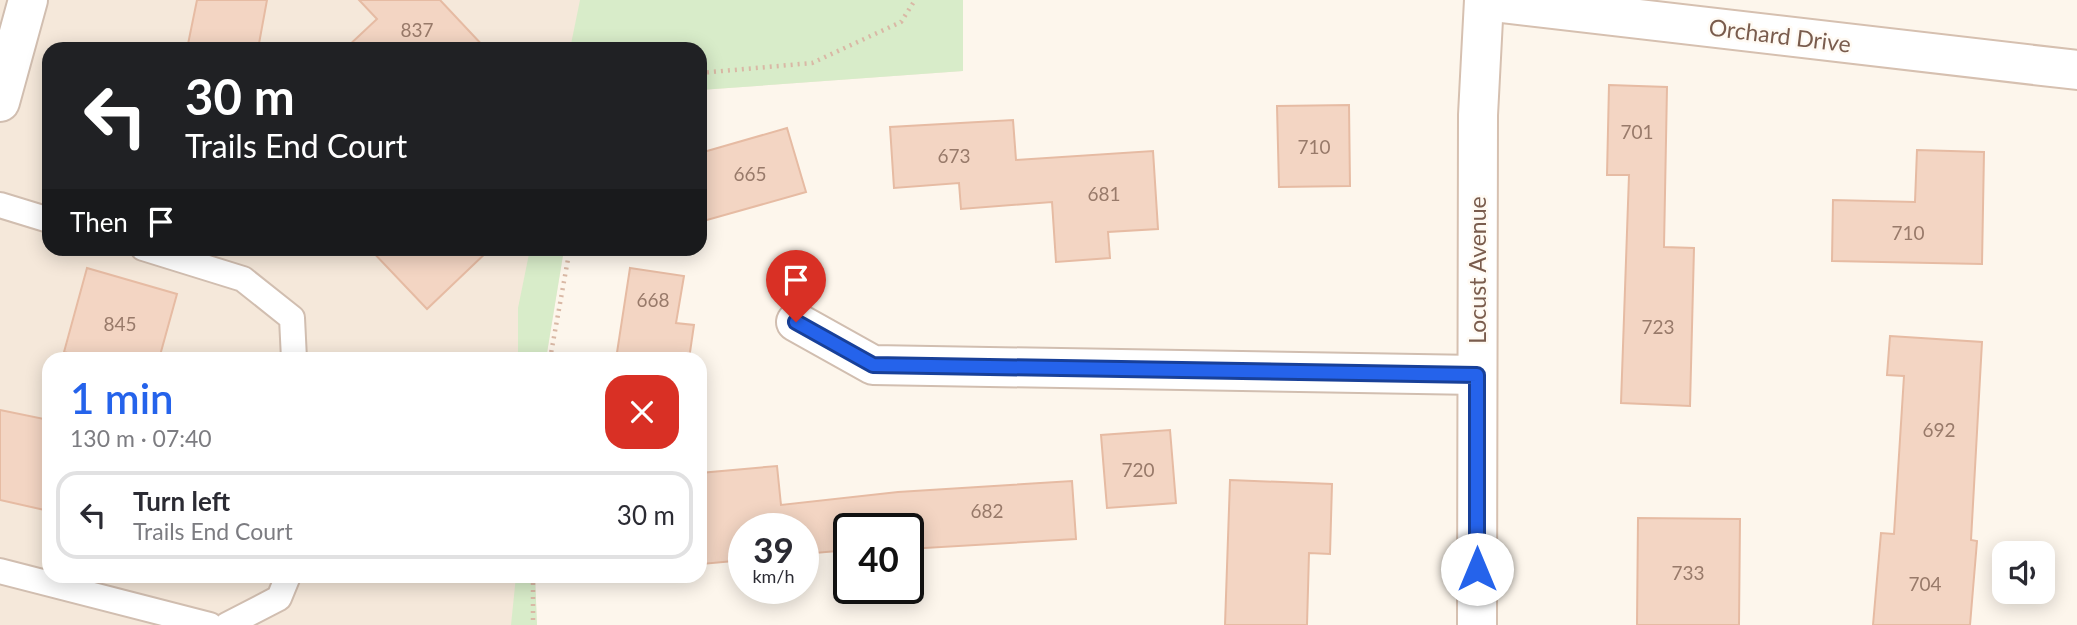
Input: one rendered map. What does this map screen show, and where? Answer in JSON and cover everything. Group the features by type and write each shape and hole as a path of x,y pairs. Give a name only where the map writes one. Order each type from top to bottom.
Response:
{"street":[{"path":"0,102 28,0"},
{"name":"Orchard Drive","path":"1483,0 2077,70"},
{"name":"Locust Avenue","path":"1477,625 1478,115 1483,0"},
{"path":"796,322 873,365 1477,375"}],"lane":[{"path":"0,205 42,218"},
{"path":"169,256 243,279 292,318 293,352"},
{"path":"0,571 42,582"},
{"path":"47,583 210,625"},
{"path":"227,625 279,598 285,583"}],"path":[{"path":"707,72 812,63 901,22 915,0"},
{"path":"551,352 569,256"},
{"path":"533,583 533,625"}],"shaded area":[{"path":"0,0 963,0 963,71 707,89 707,42 42,42 42,256 563,256 547,352 42,352 42,583 535,583 537,625 0,625"}],"green space":[{"path":"580,0 963,0 963,71 707,89 707,42 571,42"},
{"path":"529,256 563,256 547,352 518,352 518,308"},
{"path":"515,583 535,583 537,625 511,625"}],"building":[{"path":"197,0 267,0 259,42 188,42"},
{"path":"359,0 440,0 479,42 352,42 377,19"},
{"path":"1609,85 1667,87 1664,247 1694,248 1690,406 1621,403 1629,175 1607,175"},
{"path":"1349,105 1350,186 1279,187 1277,106"},
{"path":"1013,120 1016,160 1153,151 1158,229 1108,232 1110,258 1056,262 1052,202 961,209 959,183 894,188 890,127"},
{"path":"787,128 806,192 707,220 707,151"},
{"path":"1917,150 1984,152 1982,264 1832,261 1833,200 1915,202"},
{"path":"377,256 483,256 427,309"},
{"path":"87,268 177,294 161,352 64,352"},
{"path":"630,268 684,276 676,323 694,325 690,352 617,352"},
{"path":"1890,336 1982,342 1971,540 1977,541 1970,625 1873,625 1881,533 1894,534 1904,376 1887,375"},
{"path":"0,410 42,419 42,509 0,500"},
{"path":"1170,430 1176,503 1107,508 1101,435"},
{"path":"777,466 781,505 898,492 1072,481 1076,539 924,548 924,513 833,513 833,551 819,553 819,513 728,513 728,562 707,564 707,472"},
{"path":"1230,480 1332,484 1330,554 1309,553 1307,625 1225,625"},
{"path":"1638,518 1740,519 1739,625 1637,625"}],"route":[{"path":"796,322 873,365 1477,375 1477,569"}]}
